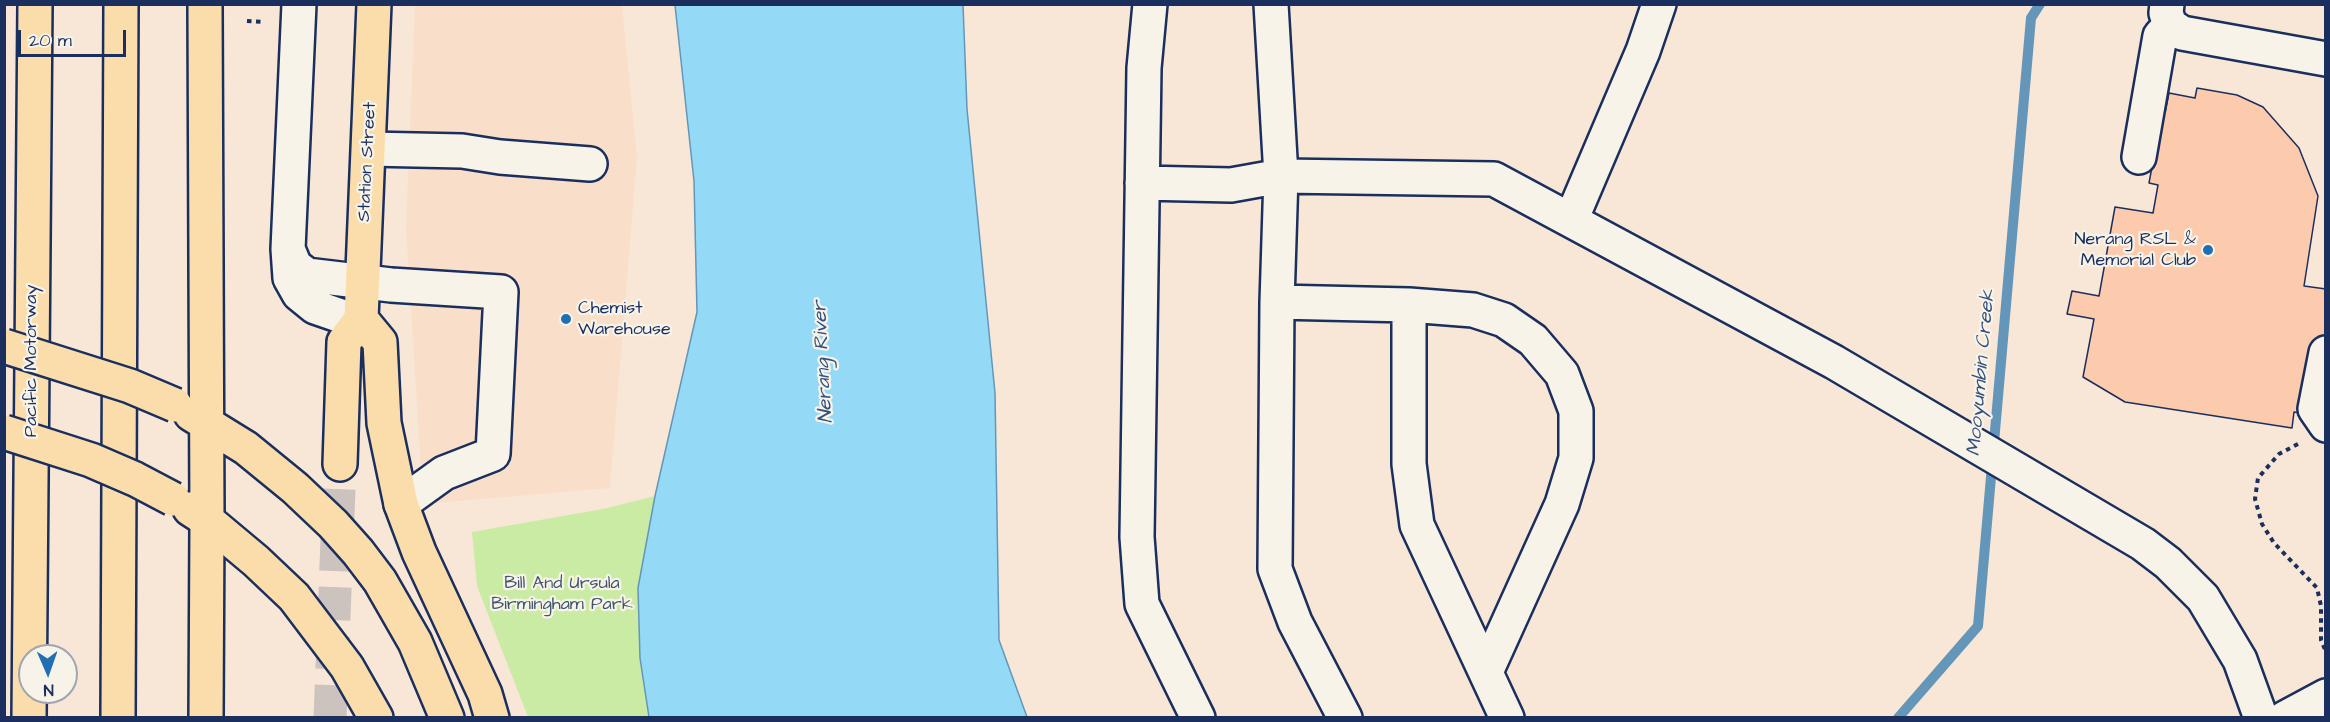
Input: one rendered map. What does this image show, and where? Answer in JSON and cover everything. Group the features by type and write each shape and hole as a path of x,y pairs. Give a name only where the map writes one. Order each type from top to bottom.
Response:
{"main road":[{"name":"Pacific Motorway","path":"29,717 34,4"},
{"path":"118,717 121,4"},
{"path":"205,4 206,717"},
{"name":"Station Street","path":"361,319 374,4"},
{"path":"340,464 344,342 361,319 380,342 384,423 401,504 419,552 485,694 492,717"},
{"path":"4,346 130,386 175,405 246,448 295,488 333,524 380,581 415,642 447,717"},
{"path":"4,432 91,460 135,479 207,520 294,597 347,667 376,717"}],"street":[{"path":"299,4 288,249 290,278 299,294 315,307 344,317 361,319"},
{"path":"1150,4 1144,68 1137,537 1142,603 1198,717"},
{"path":"1271,4 1281,176 1277,302 1275,569 1295,622 1345,717"},
{"path":"1571,220 1643,51 1659,4"},
{"path":"2169,15 2182,33 2325,59"},
{"path":"2139,157 2160,36 2169,15"},
{"path":"369,149 462,151 500,157 590,164"},
{"path":"1142,183 1231,185 1281,176 1494,179 1834,362 2127,534 2168,563 2203,598 2240,660 2261,717"},
{"path":"288,249 295,266 307,275 363,282 501,292 493,454 444,473 401,504"},
{"path":"1277,302 1409,305 1473,310 1504,320 1533,340 1563,374 1576,411 1576,458 1562,504 1486,672"},
{"path":"1409,305 1409,464 1417,525 1507,717"},
{"path":"2316,432 2316,409 2325,353"},
{"path":"2285,717 2325,696"}],"path":[{"path":"2316,432 2279,454 2258,478 2255,499 2262,524 2274,543 2317,588 2321,606 2321,640 2325,652"}],"shaded area":[{"path":"415,5 622,5 637,157 610,488 423,504 406,227"}],"green space":[{"name":"Bill And Ursula Birmingham Park","path":"655,496 638,588 640,658 649,717 528,717 477,586 472,532 603,509"}],"water":[{"name":"Nerang River","path":"675,5 963,5 967,109 995,393 999,640 1027,717 649,717 640,658 638,588 655,496 697,312 694,181"}],"building":[{"name":"Nerang RSL & Memorial Club","path":"2197,88 2237,95 2263,107 2299,148 2318,196 2304,286 2326,289 2326,360 2317,416 2294,412 2292,428 2125,402 2083,377 2094,319 2067,314 2072,291 2099,296 2115,207 2153,213 2158,185 2149,183 2162,113 2165,113 2169,93 2195,98"}],"waterway":[{"name":"Mooyumbin Creek","path":"1898,718 1978,626 2031,18 2040,4"}],"tunnel":[{"path":"330,718 340,464"}],"place":[{"name":"Nerang RSL & Memorial Club","path":"2208,250"},
{"name":"Chemist Warehouse","path":"566,319"}]}
